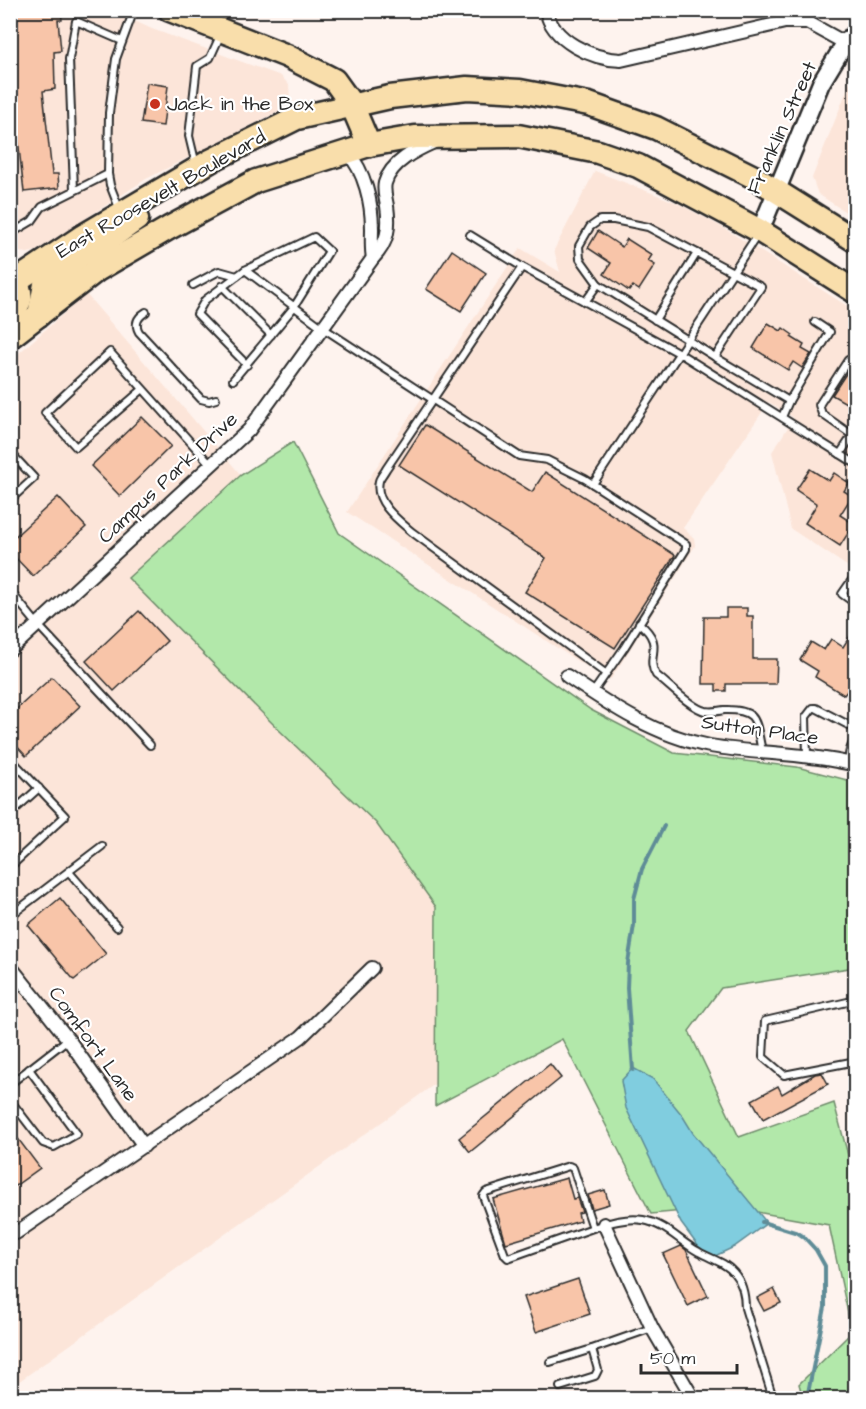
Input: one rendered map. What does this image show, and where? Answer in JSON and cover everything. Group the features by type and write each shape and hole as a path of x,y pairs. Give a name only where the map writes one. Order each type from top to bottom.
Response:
{"highway":[{"path":"170,10 287,56 334,80 352,105 369,146"},
{"name":"East Roosevelt Boulevard","path":"13,275 124,220 197,168 297,118 390,97 467,88 520,91 589,104 656,128 754,177 855,241"},
{"name":"East Roosevelt Boulevard","path":"10,337 97,270 169,228 256,182 347,152 415,137 518,136 598,152 638,166 760,231 855,292"},
{"path":"39,315 45,284 124,220"},
{"path":"10,313 20,302 21,294 13,275"}],"main road":[{"name":"Franklin Street","path":"760,231 821,83 850,38"}],"street":[{"path":"546,10 548,21 554,31 582,50 606,60 621,60 785,22 807,22 850,38"},
{"name":"Campus Park Drive","path":"10,650 249,430 382,249 387,237 388,213 385,184 388,176 408,156 446,137"},
{"path":"347,152 359,167 364,181 371,215 371,249 374,258"},
{"name":"Sutton Place","path":"567,676 628,716 682,738 709,746 807,756 853,764"},
{"name":"Comfort Lane","path":"10,966 68,1039 144,1146"},
{"path":"13,1233 301,1037 372,968"},
{"path":"599,1226 652,1328 693,1398"}],"lane":[{"path":"124,220 108,174 109,113 116,59 134,10"},
{"path":"74,190 69,59 76,21 122,41"},
{"path":"197,168 189,136 197,66 210,58 222,32"},
{"path":"10,234 32,221 42,207 108,174"},
{"path":"715,357 761,287 648,227 614,220 600,220 590,227 579,246 580,260 598,284 687,340 789,402"},
{"path":"593,484 760,231"},
{"path":"470,235 522,267 679,353 855,464"},
{"path":"233,380 247,365 294,307 329,251 314,237 245,270 205,300 197,314 247,365"},
{"path":"655,320 697,253"},
{"path":"522,267 379,482 381,498 389,511 412,532 605,673"},
{"path":"245,270 323,328 519,456 546,460 593,484 686,544 686,549 592,694"},
{"path":"193,285 219,271 237,276"},
{"path":"585,302 598,284"},
{"path":"222,286 271,335"},
{"path":"146,312 140,315 137,321 136,326 139,332 201,399 216,399"},
{"path":"782,417 830,332 815,322"},
{"path":"143,389 76,447 45,413 110,352 211,465"},
{"path":"840,454 854,433 822,414 819,405 848,360 855,359"},
{"path":"10,452 33,478 10,500"},
{"path":"855,574 842,594 855,604"},
{"path":"10,591 38,625 150,745"},
{"path":"639,623 650,632 654,642 653,669 656,675 694,706 705,711 742,710 751,714 762,752"},
{"path":"807,756 806,717 813,708 855,729"},
{"path":"853,764 849,758 855,737"},
{"path":"10,758 65,816 10,867"},
{"path":"10,814 39,788"},
{"path":"10,916 102,846"},
{"path":"69,872 117,927"},
{"path":"855,1000 765,1021 763,1057 784,1074 855,1061"},
{"path":"10,1084 68,1039"},
{"path":"10,1100 43,1143 54,1147 77,1134 29,1069"},
{"path":"599,1226 573,1168 569,1166 486,1192 483,1196 508,1258 599,1226 644,1220 673,1233 697,1251 726,1265 734,1273 744,1292 745,1308 773,1398"},
{"path":"550,1362 652,1328"},
{"path":"560,1387 597,1373 592,1349"}],"shaded area":[{"path":"10,11 113,11 152,29 281,76 289,85 290,100 284,108 275,113 146,179 36,251 19,252 13,245 10,230"},
{"path":"855,70 855,218 818,194 812,178"},
{"path":"595,171 675,202 722,227 855,311 856,559 850,568 791,529 772,452 794,418 769,402 683,528 694,538 695,546 611,679 579,662 347,512 520,248 560,272 554,250"},
{"path":"86,294 241,475 128,578 279,730 376,823 436,907 435,1084 11,1387 11,360"}],"green space":[{"path":"293,442 339,533 591,710 674,753 797,767 855,782 855,967 721,988 689,1031 739,1137 834,1103 855,1181 855,1398 803,1398 799,1384 852,1332 829,1225 729,1207 651,1214 562,1039 435,1106 436,907 376,823 279,730 128,578 241,475"}],"water":[{"path":"633,1068 653,1079 682,1115 693,1133 767,1223 734,1247 713,1257 704,1254 681,1223 626,1108 621,1081"}],"building":[{"path":"10,10 61,10 62,20 58,20 61,51 54,52 55,89 43,91 52,174 58,174 59,188 24,192 11,77 16,76"},
{"name":"Jack in the Box","path":"147,83 168,86 163,126 141,123"},
{"path":"598,231 622,247 627,239 652,255 648,261 655,265 639,290 633,286 629,291 604,274 611,263 588,248"},
{"path":"452,250 486,273 461,311 426,289"},
{"path":"768,323 781,331 783,328 793,335 791,337 804,345 802,349 811,354 802,368 793,362 788,370 753,348"},
{"path":"849,369 855,373 855,389 846,403 832,395"},
{"path":"142,417 171,446 120,496 91,466"},
{"path":"425,425 532,492 545,472 675,555 615,648 525,592 546,558 399,465"},
{"path":"810,469 829,481 834,473 849,483 844,491 852,496 840,515 854,524 840,546 805,523 817,504 796,490"},
{"path":"58,497 86,527 33,576 10,552 10,541"},
{"path":"726,608 747,608 747,616 753,616 753,659 777,659 776,684 726,684 726,691 716,691 716,684 703,684 704,617 726,617"},
{"path":"139,611 167,641 114,691 86,661"},
{"path":"855,628 855,695 848,690 844,695 815,677 818,671 800,660 811,642 824,650 831,639 843,647"},
{"path":"52,677 80,706 26,756 10,739 10,715"},
{"path":"60,898 106,954 74,980 28,925"},
{"path":"550,1064 561,1078 470,1152 459,1138"},
{"path":"822,1073 828,1084 763,1119 752,1100 778,1086 782,1094 815,1074"},
{"path":"10,1128 40,1168 15,1186 10,1180"},
{"path":"567,1178 573,1199 577,1198 582,1212 578,1213 580,1221 506,1243 493,1199"},
{"path":"605,1190 609,1204 592,1209 588,1195"},
{"path":"681,1246 686,1250 708,1296 688,1306 663,1254"},
{"path":"578,1279 590,1314 536,1332 524,1297"},
{"path":"774,1289 781,1303 764,1311 757,1298"}],"waterway":[{"path":"633,1070 627,988 634,925 634,899 642,869 664,826"},
{"path":"762,1222 804,1237 816,1250 825,1266 825,1307 807,1398"}],"place":[{"name":"Jack in the Box","path":"155,104"}]}
